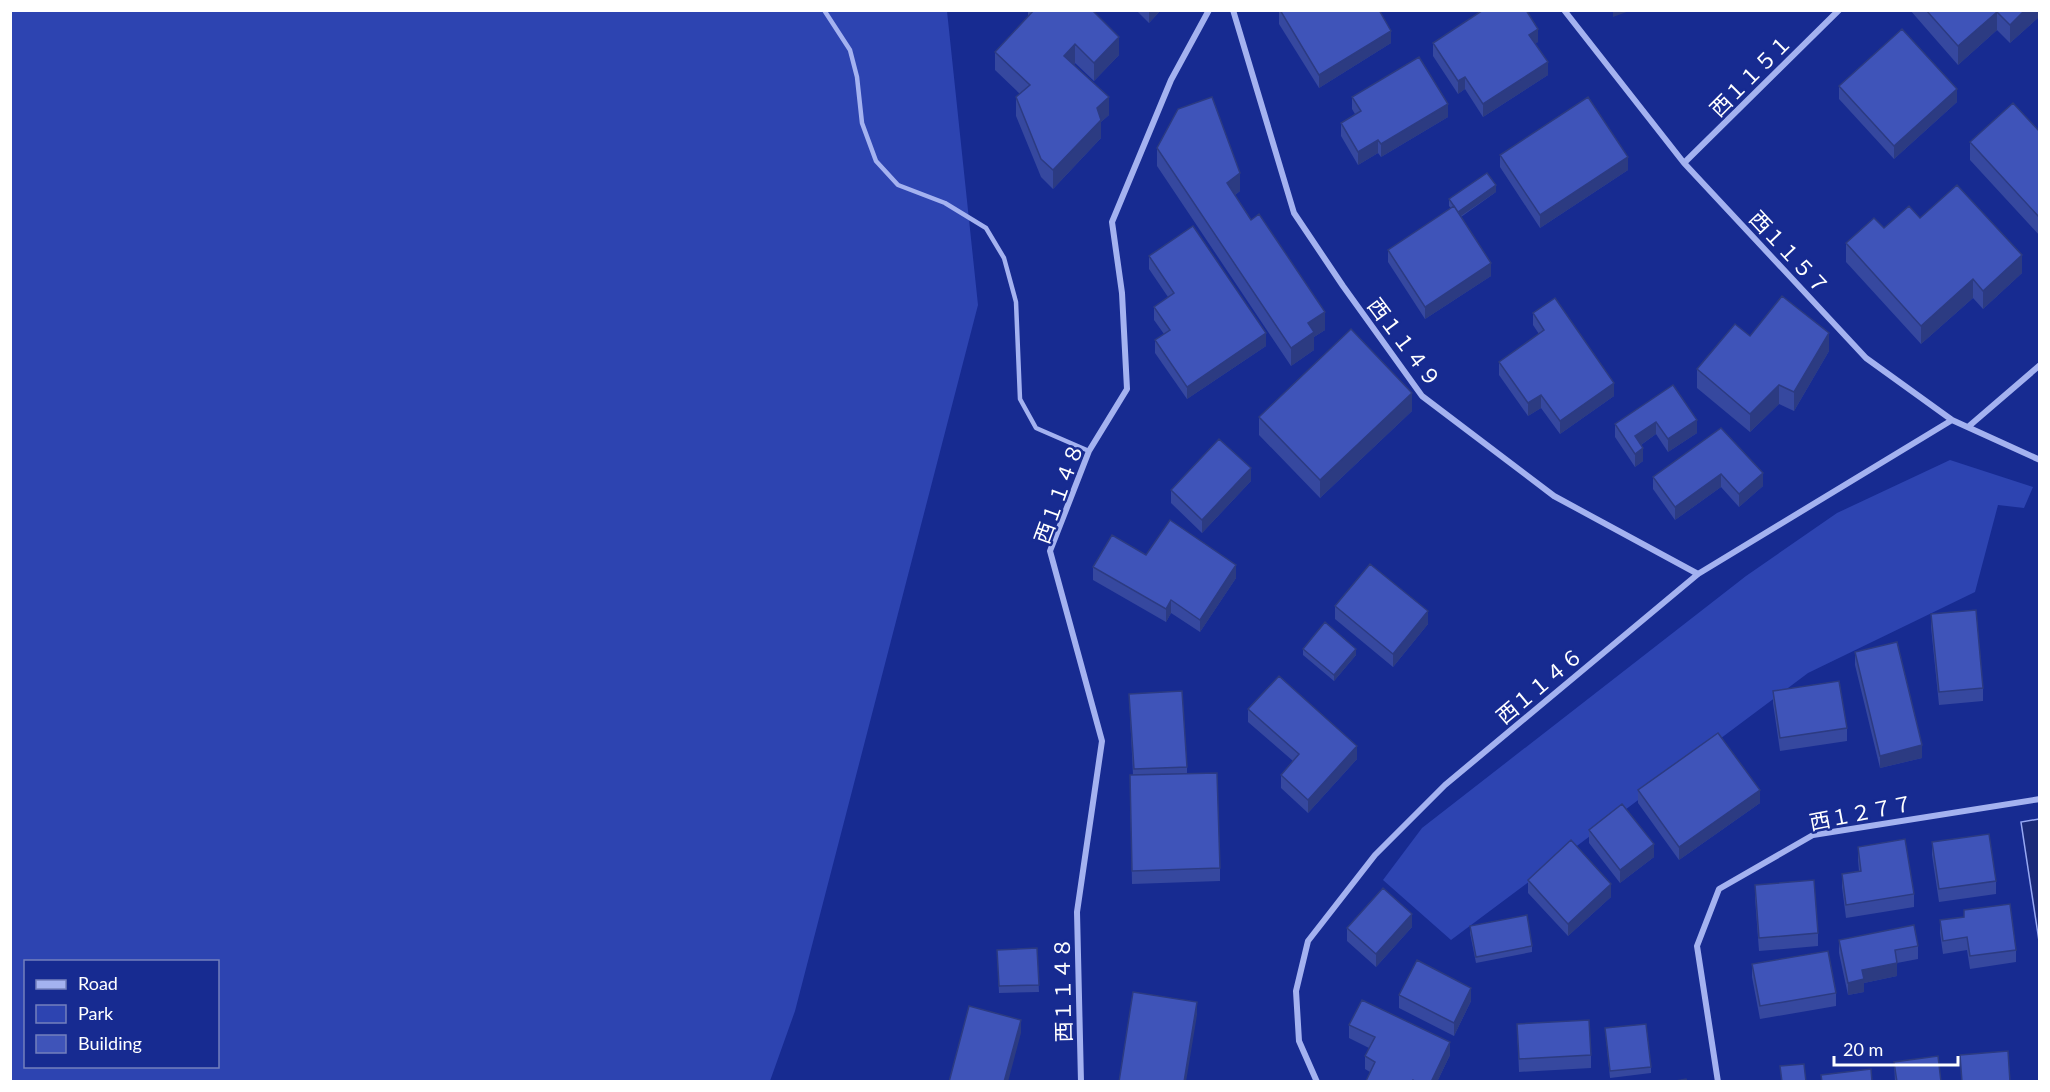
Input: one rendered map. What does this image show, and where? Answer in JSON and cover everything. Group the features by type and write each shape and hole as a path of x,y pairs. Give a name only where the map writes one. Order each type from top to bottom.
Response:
{"street":[{"name":"西１１４８","path":"1081,1082 1077,912 1102,741 1050,551 1089,451 1127,389 1122,292 1112,222 1171,80 1209,10"},
{"name":"西１１４９","path":"1233,10 1294,213 1422,396 1554,496 1698,574"},
{"name":"西１１５７","path":"1564,10 1684,163 1866,358 1952,420 2040,460"},
{"name":"西１１５１","path":"1684,163 1839,10"},
{"path":"1968,427 2040,365"},
{"name":"西１１４６","path":"1317,1082 1299,1041 1296,991 1308,941 1375,855 1445,785 1698,574 1952,420"},
{"name":"西１２７７","path":"1718,1082 1697,946 1719,889 1813,835 2040,799"}],"lane":[{"path":"824,10 850,50 857,77 862,123 876,161 898,185 945,204 986,228 1004,258 1016,302 1020,399 1036,428 1089,451"}],"green space":[{"path":"10,11 947,11 978,305 795,1011 770,1081 11,1081"},
{"path":"1950,460 2033,487 2024,508 1998,505 1975,592 1808,673 1451,940 1383,880 1422,828 1746,576 1837,513"}],"shaded area":[{"path":"2040,819 2039,941 2021,822"}],"building":[{"path":"1034,10 1092,10 1119,37 1094,63 1075,44 1064,56 1109,97 1097,108 1101,120 1053,170 1041,159 1016,97 1030,85 995,52"},
{"path":"1280,10 1379,10 1391,31 1319,75"},
{"path":"1483,10 1526,10 1538,29 1529,35 1548,62 1483,104 1465,77 1458,81 1433,43"},
{"path":"1926,10 2025,10 2010,25 1997,12 1958,46"},
{"path":"1902,29 1957,89 1894,146 1839,86"},
{"path":"1419,57 1448,104 1381,144 1378,140 1358,152 1341,123 1361,111 1352,97"},
{"path":"1212,97 1240,173 1227,183 1251,220 1259,214 1325,312 1308,323 1314,332 1291,348 1157,148 1178,109"},
{"path":"1588,97 1628,157 1540,215 1500,155"},
{"path":"2013,103 2040,132 2040,218 1970,142"},
{"path":"1487,173 1496,185 1458,212 1449,199"},
{"path":"1957,185 2022,255 1983,291 1973,279 1921,326 1846,243 1874,218 1884,228 1909,206 1920,218"},
{"path":"1454,206 1491,263 1425,307 1388,250"},
{"path":"1193,226 1266,333 1187,387 1155,340 1170,330 1154,307 1174,293 1149,256"},
{"path":"1782,296 1829,333 1794,392 1779,385 1750,414 1697,369 1735,324 1750,336"},
{"path":"1555,298 1614,383 1560,421 1541,395 1528,403 1499,362 1544,330 1533,313"},
{"path":"1351,329 1412,393 1320,480 1259,417"},
{"path":"1673,385 1697,420 1668,439 1656,422 1635,436 1643,448 1635,454 1615,424"},
{"path":"1721,428 1763,473 1739,494 1721,474 1675,507 1653,477"},
{"path":"1219,439 1251,468 1202,520 1171,490"},
{"path":"1170,520 1236,565 1200,620 1171,600 1166,609 1093,567 1112,535 1146,555"},
{"path":"1370,564 1428,611 1393,654 1335,606"},
{"path":"1976,610 1983,688 1939,692 1931,614"},
{"path":"1325,622 1356,649 1334,675 1303,649"},
{"path":"1897,642 1922,745 1880,756 1855,652"},
{"path":"1279,676 1357,746 1308,800 1281,775 1299,754 1248,709"},
{"path":"1839,681 1847,728 1780,738 1773,691"},
{"path":"1182,691 1187,767 1134,769 1129,694"},
{"path":"1718,733 1760,790 1679,847 1638,790"},
{"path":"1217,773 1220,868 1132,871 1130,775"},
{"path":"1622,804 1654,844 1620,870 1589,830"},
{"path":"1989,834 1996,881 1939,889 1932,842"},
{"path":"1905,839 1914,894 1846,905 1842,874 1861,871 1858,847"},
{"path":"1571,840 1611,884 1568,924 1528,880"},
{"path":"1814,880 1818,933 1759,938 1755,885"},
{"path":"1383,888 1412,914 1376,954 1347,928"},
{"path":"2010,904 2016,950 1970,956 1967,937 1943,941 1940,920 1964,917 1964,910"},
{"path":"1527,915 1532,946 1476,957 1470,926"},
{"path":"1914,925 1918,946 1895,950 1897,963 1862,970 1864,979 1848,983 1839,940"},
{"path":"1037,948 1039,985 999,986 997,950"},
{"path":"1828,951 1836,993 1760,1006 1752,964"},
{"path":"1417,960 1471,988 1454,1023 1399,995"},
{"path":"1133,992 1197,1002 1184,1082 1119,1082"},
{"path":"1362,1000 1450,1042 1431,1082 1366,1081 1375,1062 1365,1056 1375,1037 1349,1025"},
{"path":"969,1006 1021,1020 1004,1082 949,1082"},
{"path":"1589,1020 1591,1055 1519,1059 1517,1024"},
{"path":"1646,1024 1651,1067 1610,1071 1605,1028"},
{"path":"2008,1051 2010,1082 1962,1082 1960,1055"},
{"path":"1938,1056 1941,1082 1897,1082 1894,1062"},
{"path":"1804,1064 1806,1082 1782,1082 1780,1066"},
{"path":"1871,1069 1872,1082 1822,1082 1821,1075"},
{"path":"1686,1079 1687,1082 1670,1082"}]}
